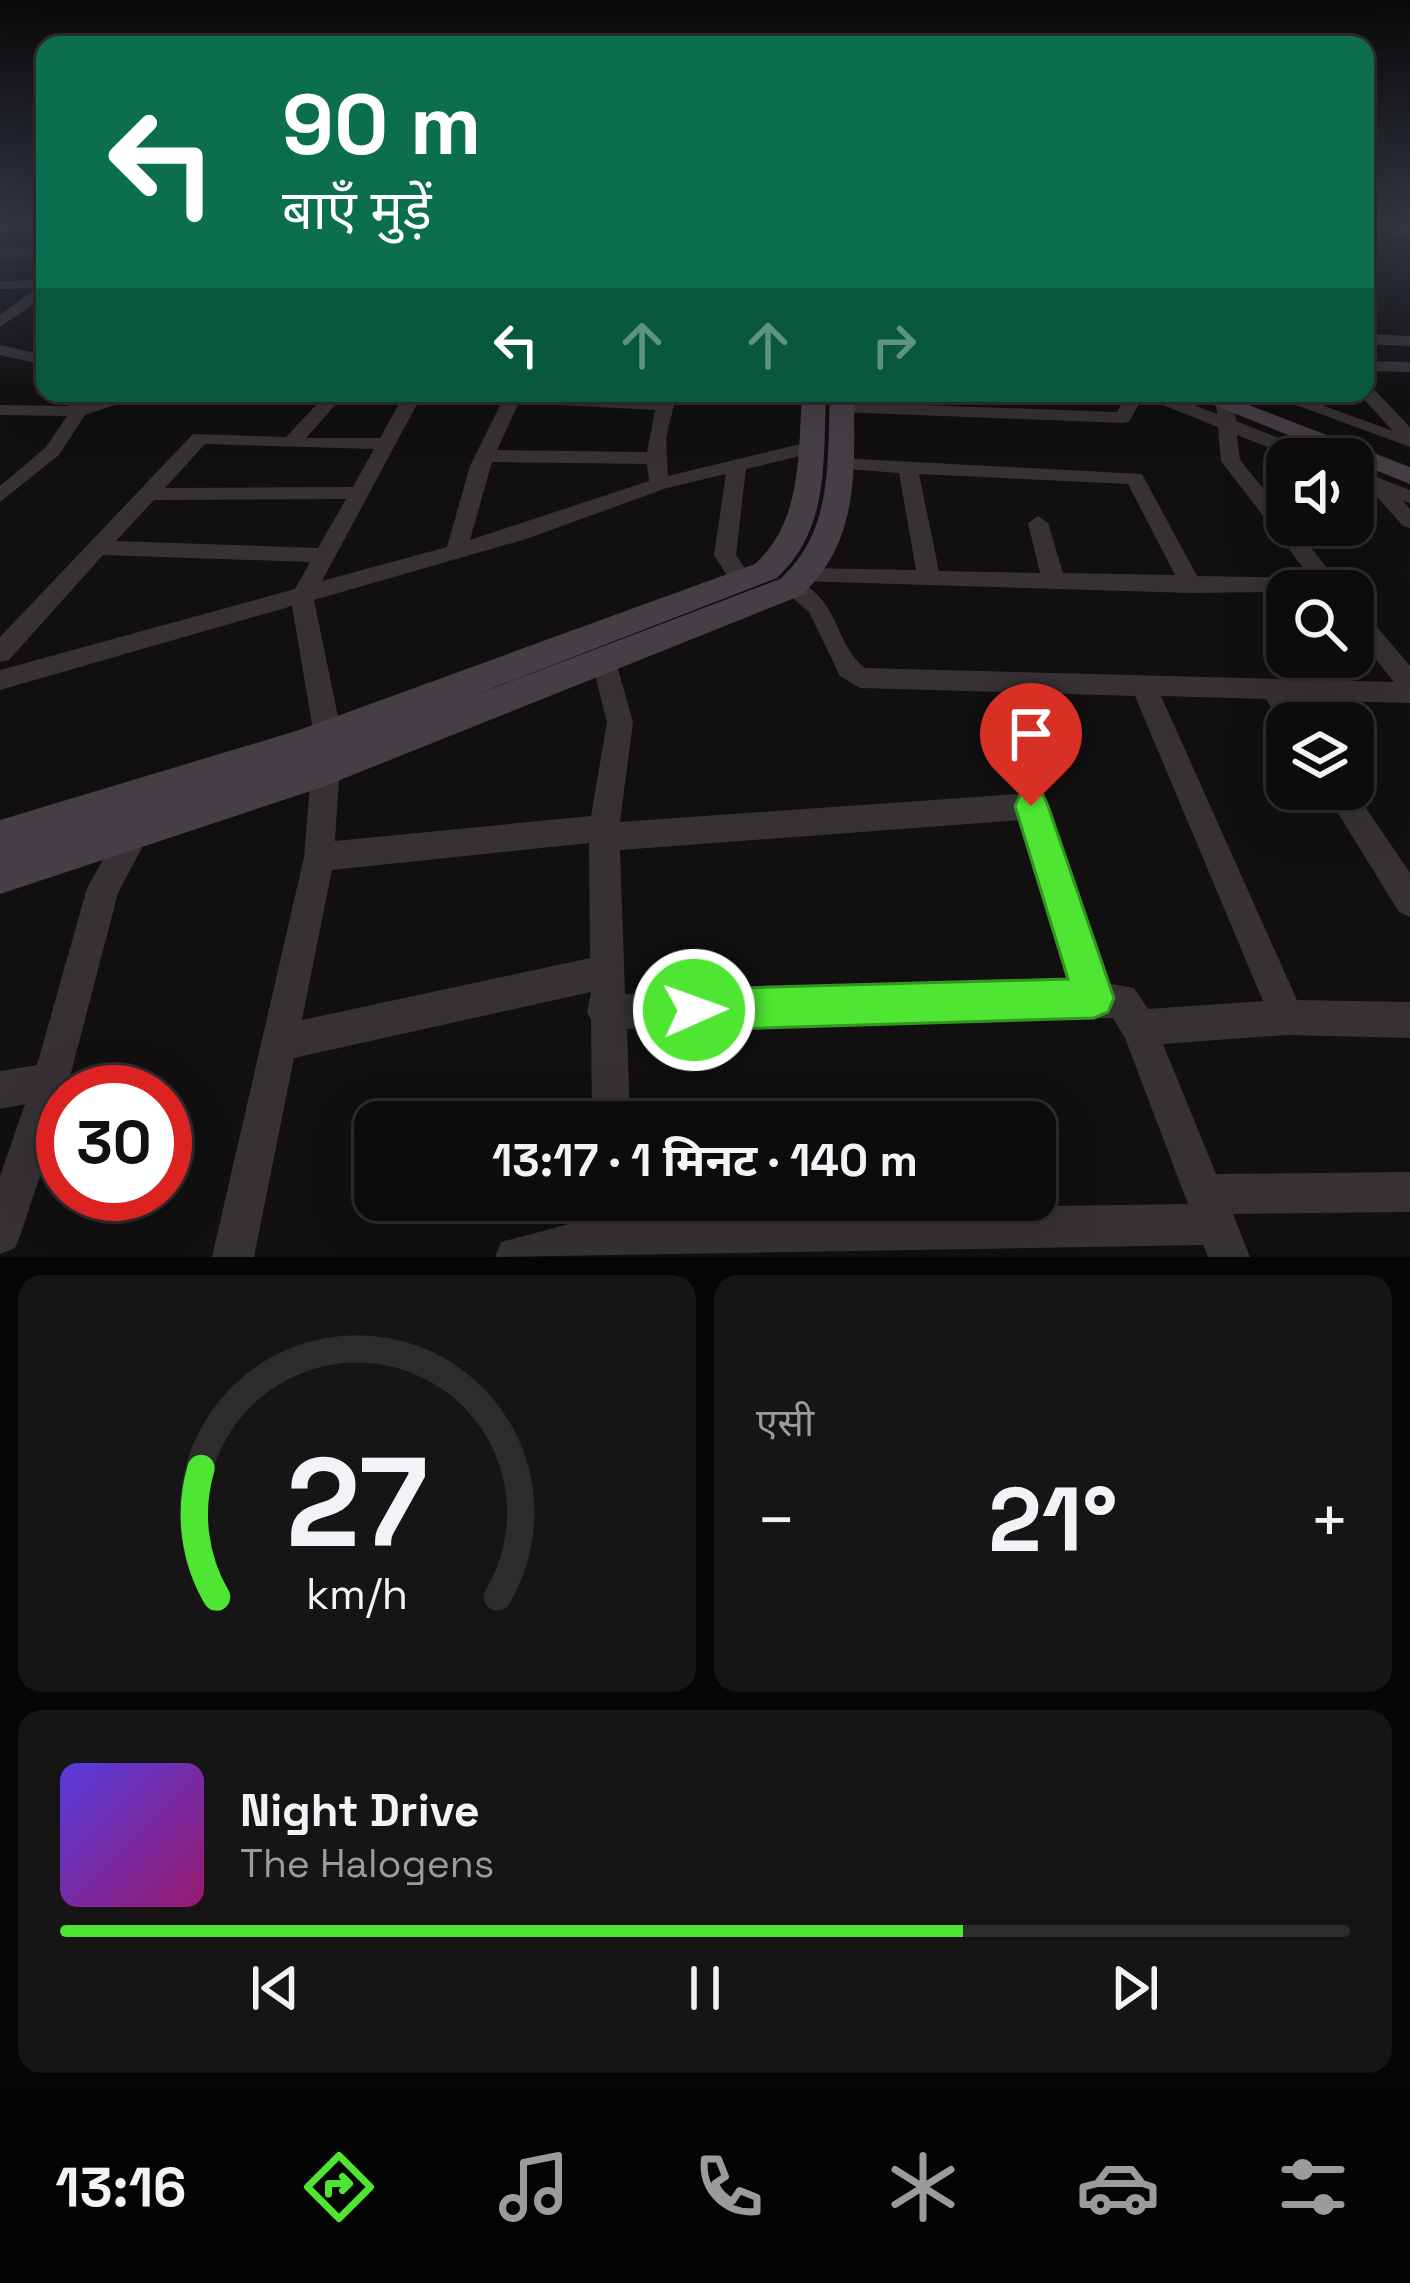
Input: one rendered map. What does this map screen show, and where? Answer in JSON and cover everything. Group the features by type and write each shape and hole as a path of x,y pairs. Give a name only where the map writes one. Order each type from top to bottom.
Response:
{"street":[{"path":"0,285 36,286"},
{"path":"0,322 36,293"},
{"path":"1374,339 1410,341"},
{"path":"0,350 36,358"},
{"path":"1374,366 1410,368"},
{"path":"1374,399 1410,440"},
{"path":"0,410 80,402 72,431 0,496"},
{"path":"291,443 329,402"},
{"path":"233,1257 319,857 328,752 302,598 409,402"},
{"path":"455,552 484,456 510,402"},
{"path":"660,484 653,458 666,402"},
{"path":"799,582 832,536 824,456 831,402"},
{"path":"890,402 1123,418 1132,402"},
{"path":"1228,407 1410,459"},
{"path":"1228,407 1280,438"},
{"path":"1228,407 1410,476"},
{"path":"1228,407 1231,461 1318,570"},
{"path":"1382,407 1410,409"},
{"path":"0,653 200,438 384,444"},
{"path":"484,456 653,458"},
{"path":"0,874 136,831 743,582 778,562 795,542 806,490 824,456"},
{"path":"0,680 302,598 660,484 737,465 824,456 908,467 1135,478 1191,585"},
{"path":"737,465 725,555 743,582"},
{"path":"908,467 929,579"},
{"path":"0,468 30,469"},
{"path":"1374,482 1410,497"},
{"path":"1374,488 1410,520"},
{"path":"147,494 356,494"},
{"path":"1038,523 1054,582"},
{"path":"95,548 323,555"},
{"path":"0,839 328,752 604,662 799,582 929,579 1266,587"},
{"path":"799,582 814,598 847,668 860,678 1273,689 1409,685"},
{"path":"1374,641 1409,685"},
{"path":"604,662 620,722 604,832 610,1101"},
{"path":"1144,686 1287,1017"},
{"path":"1273,689 1281,702"},
{"path":"319,857 604,832 1031,806 1094,998"},
{"path":"1351,810 1410,901"},
{"path":"54,1065 103,888 136,831"},
{"path":"278,1043 605,972"},
{"path":"605,1012 1122,1000 1139,1028 1217,1225"},
{"path":"1139,1028 1287,1017 1410,1020"},
{"path":"0,1090 36,1084"},
{"path":"0,1233 36,1124"},
{"path":"516,1257 616,1230 1217,1225 1410,1192"}],"lane":[{"path":"1302,402 1410,440"}],"route":[{"path":"694,1010 1094,998 1031,806"}]}
